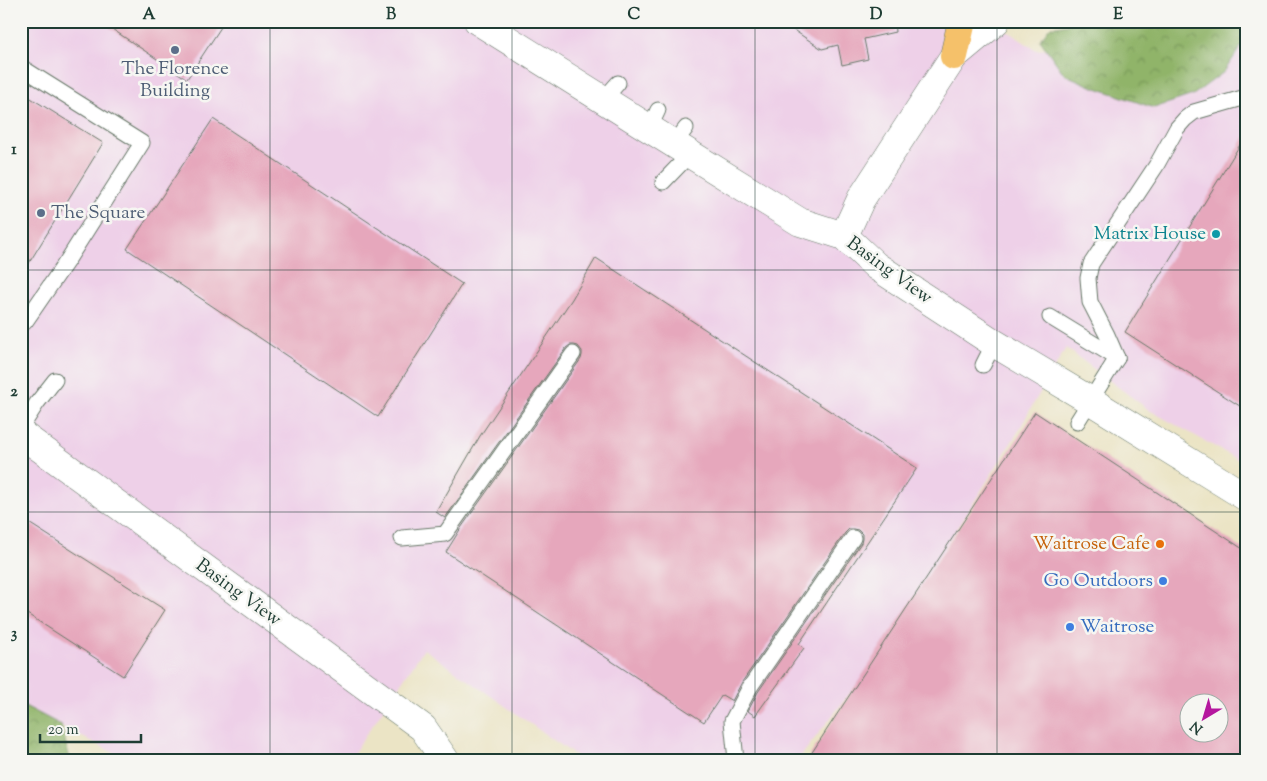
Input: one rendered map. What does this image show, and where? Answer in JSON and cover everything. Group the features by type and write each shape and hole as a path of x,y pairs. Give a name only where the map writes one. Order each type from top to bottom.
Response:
{"main road":[{"path":"954,56 962,21"}],"street":[{"name":"Basing View","path":"478,21 610,91 800,222 844,236 876,266 989,354 1084,411 1246,498"},
{"path":"844,236 861,199 954,56 996,21"},
{"name":"Basing View","path":"21,434 423,728 445,760"}],"lane":[{"path":"21,67 142,143 26,322 21,319"},
{"path":"1117,358 1108,335 1090,302 1088,278 1092,264 1185,119 1194,112 1246,97"},
{"path":"662,182 672,133"},
{"path":"1050,317 1117,358"},
{"path":"402,538 445,534 573,354"},
{"path":"1084,411 1117,358"},
{"path":"21,428 55,380"},
{"path":"736,760 732,721 750,687 853,538"}],"shaded area":[{"path":"21,21 992,21 1036,50 1246,35 1246,464 1149,410 1066,348 1018,432 871,666 798,760 582,760 424,649 349,760 128,760 21,706"}],"green space":[{"path":"1087,21 1246,21 1246,39 1224,72 1193,95 1154,108 1091,86 1064,74 1040,40 1050,27"},
{"path":"21,704 61,725 70,760 21,760"}],"building":[{"name":"The Florence Building","path":"100,21 225,21 187,79"},
{"path":"780,21 894,21 895,32 864,39 868,59 842,65 838,45 822,49"},
{"name":"The Square","path":"21,92 103,143 21,276"},
{"path":"213,119 462,284 378,417 127,249"},
{"name":"Matrix House","path":"1246,135 1246,410 1125,332"},
{"path":"596,258 917,468 799,644 804,648 755,716 748,711 758,692 861,543 862,534 858,530 849,529 845,533 742,682 732,701 722,695 704,722 446,552 581,359 582,351 578,346 570,345 566,348 445,518 436,512 480,436 572,299"},
{"name":"Waitrose","path":"1035,412 1246,551 1246,760 807,760"},
{"path":"21,518 165,610 123,676 21,610"}],"place":[{"name":"The Florence Building","path":"175,50"},
{"name":"The Square","path":"41,213"},
{"name":"Matrix House","path":"1216,234"},
{"name":"Waitrose Cafe","path":"1160,544"},
{"name":"Go Outdoors","path":"1163,581"},
{"name":"Waitrose","path":"1070,627"}]}
